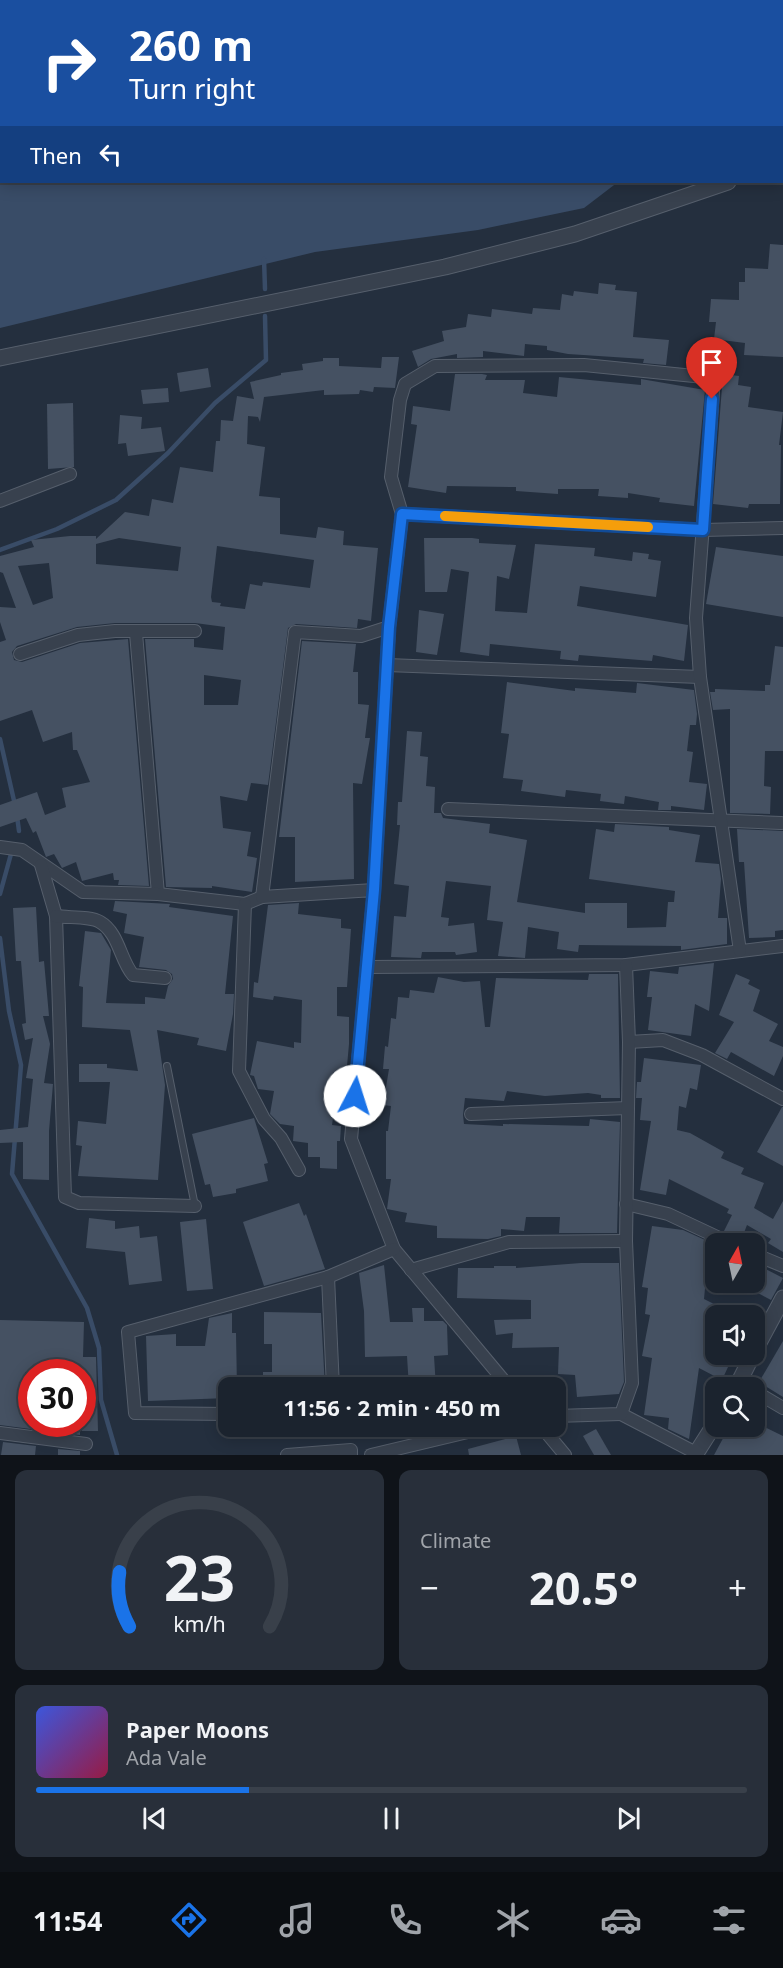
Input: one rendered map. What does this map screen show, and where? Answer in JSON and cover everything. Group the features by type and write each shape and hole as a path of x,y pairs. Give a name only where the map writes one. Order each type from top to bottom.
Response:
{"street":[{"path":"0,358 445,267 575,234 725,183"},
{"path":"501,1377 394,1249 351,1139 374,890 389,627 402,514 391,477 400,400 405,384 435,366 584,365 714,378 696,618 700,677 740,951"},
{"path":"0,501 70,474"},
{"path":"402,514 703,530 783,528"},
{"path":"262,897 295,632 361,636 389,627"},
{"path":"20,654 78,635 115,631 136,633 195,631"},
{"path":"136,633 158,894"},
{"path":"387,665 700,677"},
{"path":"448,808 781,823"},
{"path":"0,847 22,850 83,892 158,894 245,904 262,897 374,890"},
{"path":"41,865 56,916 64,1197 79,1203 195,1206"},
{"path":"245,904 239,1071 264,1119 281,1138 299,1170"},
{"path":"56,916 99,922 114,937 127,968 133,975 165,978"},
{"path":"368,967 626,965 783,945"},
{"path":"621,1414 632,1383 626,1241 629,1042 626,965"},
{"path":"629,1042 663,1040 702,1055 783,1099"},
{"path":"471,1114 628,1108"},
{"path":"626,1204 668,1214 709,1233"},
{"path":"411,1270 509,1242 626,1241"},
{"path":"218,1414 135,1413 128,1332 328,1277 394,1249"},
{"path":"765,1259 783,1266"},
{"path":"328,1277 333,1377"},
{"path":"765,1332 783,1298"},
{"path":"765,1397 783,1408"},
{"path":"566,1416 621,1414 696,1454 707,1437"},
{"path":"0,1433 86,1444"},
{"path":"371,1455 447,1437"},
{"path":"550,1437 565,1455"},
{"path":"287,1455 351,1450 351,1455"}],"lane":[{"path":"167,1066 195,1206"}],"water":[{"path":"0,183 617,183 584,208 478,230 315,252 0,328"}],"building":[{"path":"770,244 783,245 783,357 744,355 745,343 714,339 716,322 709,322 711,299 739,300 739,282 745,282 745,268 768,269"},
{"path":"599,283 616,285 615,290 637,292 633,337 669,340 666,365 643,363 644,359 568,354 547,350 547,346 525,344 524,356 483,351 483,357 457,358 457,354 431,359 418,367 412,351 444,341 442,331 466,327 468,314 491,317 492,309 532,314 533,308 560,310 562,294 573,296 574,291 598,294"},
{"path":"382,357 399,357 395,388 374,387 373,392 360,390 359,394 324,395 324,390 264,397 260,422 258,417 248,416 247,444 265,447 259,496 280,498 280,534 316,538 318,527 344,531 343,545 378,548 371,621 358,619 357,628 296,624 288,628 268,785 251,783 247,801 220,796 223,828 251,832 247,856 257,858 252,892 212,886 212,888 166,887 145,639 194,639 194,647 223,650 225,627 195,623 115,623 77,627 17,646 12,652 14,660 22,662 80,643 128,639 149,886 118,885 119,880 114,880 113,873 82,881 76,862 62,868 54,854 46,857 36,831 33,833 26,818 0,827 0,805 37,792 45,815 66,807 62,788 90,782 77,750 73,750 72,732 43,742 32,710 0,721 0,642 6,640 0,622 0,607 16,608 3,573 0,572 0,556 34,547 31,540 70,536 96,536 96,539 125,512 149,516 152,499 173,503 180,467 213,472 216,441 220,441 221,420 233,421 237,396 254,399 250,382 281,375 281,373 303,370 302,364 323,361 323,358 339,358 339,366 381,368","holes":["119,538 181,547 178,571 96,564 96,544","217,546 314,560 310,588 263,582 262,586 250,584 245,609 220,606 221,603 212,602","49,563 53,598 33,605 18,566","204,675 241,680 238,705 204,705"]},
{"path":"208,368 211,387 180,392 177,373"},
{"path":"455,374 487,375 485,380 525,380 523,393 557,397 559,377 641,385 641,379 705,390 694,506 659,502 660,498 628,493 628,498 598,496 599,489 558,489 558,494 516,491 516,487 447,486 446,493 408,487 417,425 411,424 413,406 450,411"},
{"path":"723,374 739,376 738,385 751,387 748,407 783,412 779,445 781,445 780,504 749,504 748,508 713,504"},
{"path":"168,388 169,402 143,404 141,390"},
{"path":"73,403 74,467 48,469 47,404"},
{"path":"120,415 142,417 141,429 161,427 165,451 128,456 126,443 118,444"},
{"path":"424,538 472,538 479,539 479,543 516,545 509,579 497,576 495,611 527,613 535,544 595,548 594,556 632,561 633,552 649,554 648,559 661,561 656,597 580,586 577,606 688,625 684,661 653,655 652,661 579,655 578,661 560,659 561,651 490,644 489,656 460,652 469,572 451,569 447,592 425,592"},
{"path":"716,547 783,556 783,617 706,604"},
{"path":"419,610 444,614 437,655 416,652"},
{"path":"302,641 356,644 353,672 358,672 358,704 369,705 365,738 370,738 362,784 353,783 354,879 295,882 295,837 279,837"},
{"path":"775,646 783,647 783,751 765,751 764,786 771,787 770,814 730,813 730,709 713,710 710,692 715,692 715,689 765,691 765,685 770,685"},
{"path":"507,682 575,691 575,688 636,693 637,683 694,690 697,714 696,725 690,725 687,751 693,752 689,782 707,784 704,810 671,806 671,810 658,810 659,802 625,796 624,804 600,801 601,794 566,790 565,797 521,791 523,780 503,778 509,734 501,733"},
{"path":"407,731 422,732 420,756 428,757 426,786 435,787 434,813 441,813 443,818 490,824 489,833 527,840 517,902 585,913 585,903 627,903 627,928 666,927 668,902 674,902 675,891 589,879 596,829 614,832 615,824 669,827 669,830 700,835 695,862 719,864 721,879 718,918 727,918 727,944 681,950 681,946 579,945 578,952 557,949 559,932 528,927 525,958 498,956 503,922 487,920 491,886 446,881 441,917 449,918 448,926 474,923 477,952 456,955 455,952 422,952 421,958 391,957 394,916 406,917 409,886 394,884 400,825 397,825 398,802 402,802"},
{"path":"737,829 783,831 783,930 775,931 775,937 749,938 744,862 739,862"},
{"path":"115,901 170,904 169,907 233,916 225,994 234,994 233,1014 226,1051 197,1045 199,1038 157,1030 165,1085 158,1180 78,1176 82,1146 76,1145 78,1121 106,1124 110,1082 79,1082 79,1064 107,1064 107,1068 138,1071 130,1030 82,1027 83,987 79,986 85,931 101,933 111,950 106,1003 145,1004 145,997 165,999 168,986 173,979 172,974 166,970 139,967 144,937 124,933 127,914 113,911"},
{"path":"299,903 298,914 341,919 341,928 351,929 347,987 337,987 337,1016 349,1017 349,1044 344,1099 336,1097 332,1125 341,1126 340,1141 337,1141 337,1169 320,1168 320,1157 308,1157 308,1143 293,1141 294,1126 280,1124 270,1114 274,1091 258,1089 254,1076 250,1075 257,1041 294,1048 294,1042 301,1043 302,1000 274,996 273,1000 253,997 254,982 258,983 268,905"},
{"path":"36,907 39,962 44,961 49,1016 43,1016 50,1044 44,1083 53,1084 49,1131 49,1180 23,1179 23,1142 0,1143 0,1130 28,1127 33,1079 26,1078 33,1038 25,1040 22,1024 26,1023 21,961 16,961 13,908"},
{"path":"714,963 709,1011 695,1004 691,1036 648,1030 652,997 647,997 650,971 678,974 679,967"},
{"path":"589,974 618,974 620,1098 601,1098 601,1095 588,1093 545,1096 507,1091 504,1101 465,1098 463,1115 464,1124 503,1126 503,1124 589,1126 590,1119 620,1122 617,1233 559,1233 560,1217 526,1217 524,1231 501,1229 501,1236 488,1239 437,1238 437,1226 405,1222 407,1213 387,1209 391,1179 386,1179 386,1131 388,1131 391,1106 383,1105 389,1069 383,1069 385,1046 388,1047 391,1018 396,1019 398,997 409,998 410,990 434,993 438,977 464,982 480,981 485,1027 490,1027 496,978 588,980"},
{"path":"736,974 750,980 748,984 760,990 753,1011 778,1024 769,1041 783,1047 783,1056 774,1076 731,1052 727,1059 715,1053 734,1022 719,1015"},
{"path":"644,1058 701,1065 697,1090 690,1088 686,1108 679,1106 677,1130 690,1133 724,1152 721,1158 744,1168 741,1174 764,1183 754,1208 773,1219 783,1201 783,1252 768,1243 771,1239 765,1233 747,1225 744,1233 724,1231 732,1215 727,1213 729,1209 669,1179 666,1195 640,1190 651,1121 640,1120 642,1098 636,1098 637,1082 641,1082"},
{"path":"783,1107 783,1166 757,1152"},
{"path":"254,1118 268,1163 264,1164 268,1181 236,1189 236,1193 213,1197 210,1184 205,1185 192,1134"},
{"path":"299,1203 304,1216 306,1214 325,1269 264,1286 243,1222"},
{"path":"89,1218 115,1221 115,1229 139,1226 140,1238 157,1236 162,1281 129,1285 125,1252 86,1248"},
{"path":"206,1219 213,1289 187,1291 180,1222"},
{"path":"652,1226 683,1230 705,1240 704,1299 716,1305 705,1305 705,1365 729,1365 723,1377 716,1377 699,1368 689,1439 668,1429 669,1418 644,1415 652,1358 642,1356 650,1315 645,1314 648,1288 642,1287"},
{"path":"581,1263 619,1263 624,1382 619,1394 577,1397 575,1375 558,1374 559,1347 512,1348 513,1333 496,1335 494,1320 531,1319 531,1300 457,1298 458,1268 516,1266 516,1268"},
{"path":"384,1265 390,1322 413,1322 412,1308 424,1308 424,1321 443,1321 447,1325 448,1355 434,1356 435,1377 408,1377 407,1356 365,1357 364,1311 359,1273"},
{"path":"765,1269 783,1278 771,1300 758,1293 765,1293"},
{"path":"264,1312 321,1313 324,1377 263,1377 263,1372 272,1372 272,1344 264,1344"},
{"path":"232,1313 232,1333 236,1333 237,1377 218,1377 218,1398 148,1401 146,1336 176,1334 176,1346 205,1346 209,1318"},
{"path":"0,1320 84,1322 83,1357 96,1357 98,1431 96,1431 96,1359 18,1359 18,1427 0,1425"},
{"path":"783,1341 783,1397 765,1386 765,1377 762,1377"},
{"path":"765,1427 783,1436 783,1455 714,1455 724,1437 765,1437"},
{"path":"596,1429 611,1455 594,1455 583,1436"},
{"path":"516,1437 521,1455 469,1455 468,1449"},
{"path":"3,1442 36,1446 35,1455 1,1455"},
{"path":"58,1449 80,1451 80,1455 58,1455"}],"waterway":[{"path":"264,259 265,289"},
{"path":"0,550 57,529 116,500 168,453 215,403 266,360 265,316"},
{"path":"0,739 15,805"},
{"path":"17,816 19,831"},
{"path":"0,894 11,854"},
{"path":"0,938 9,1011 21,1065 12,1174 87,1308 99,1348 101,1400 117,1455"}],"slow traffic":[{"path":"445,516 648,527"}],"route":[{"path":"355,1096 374,890 389,627 402,514 703,530 712,399"}]}
